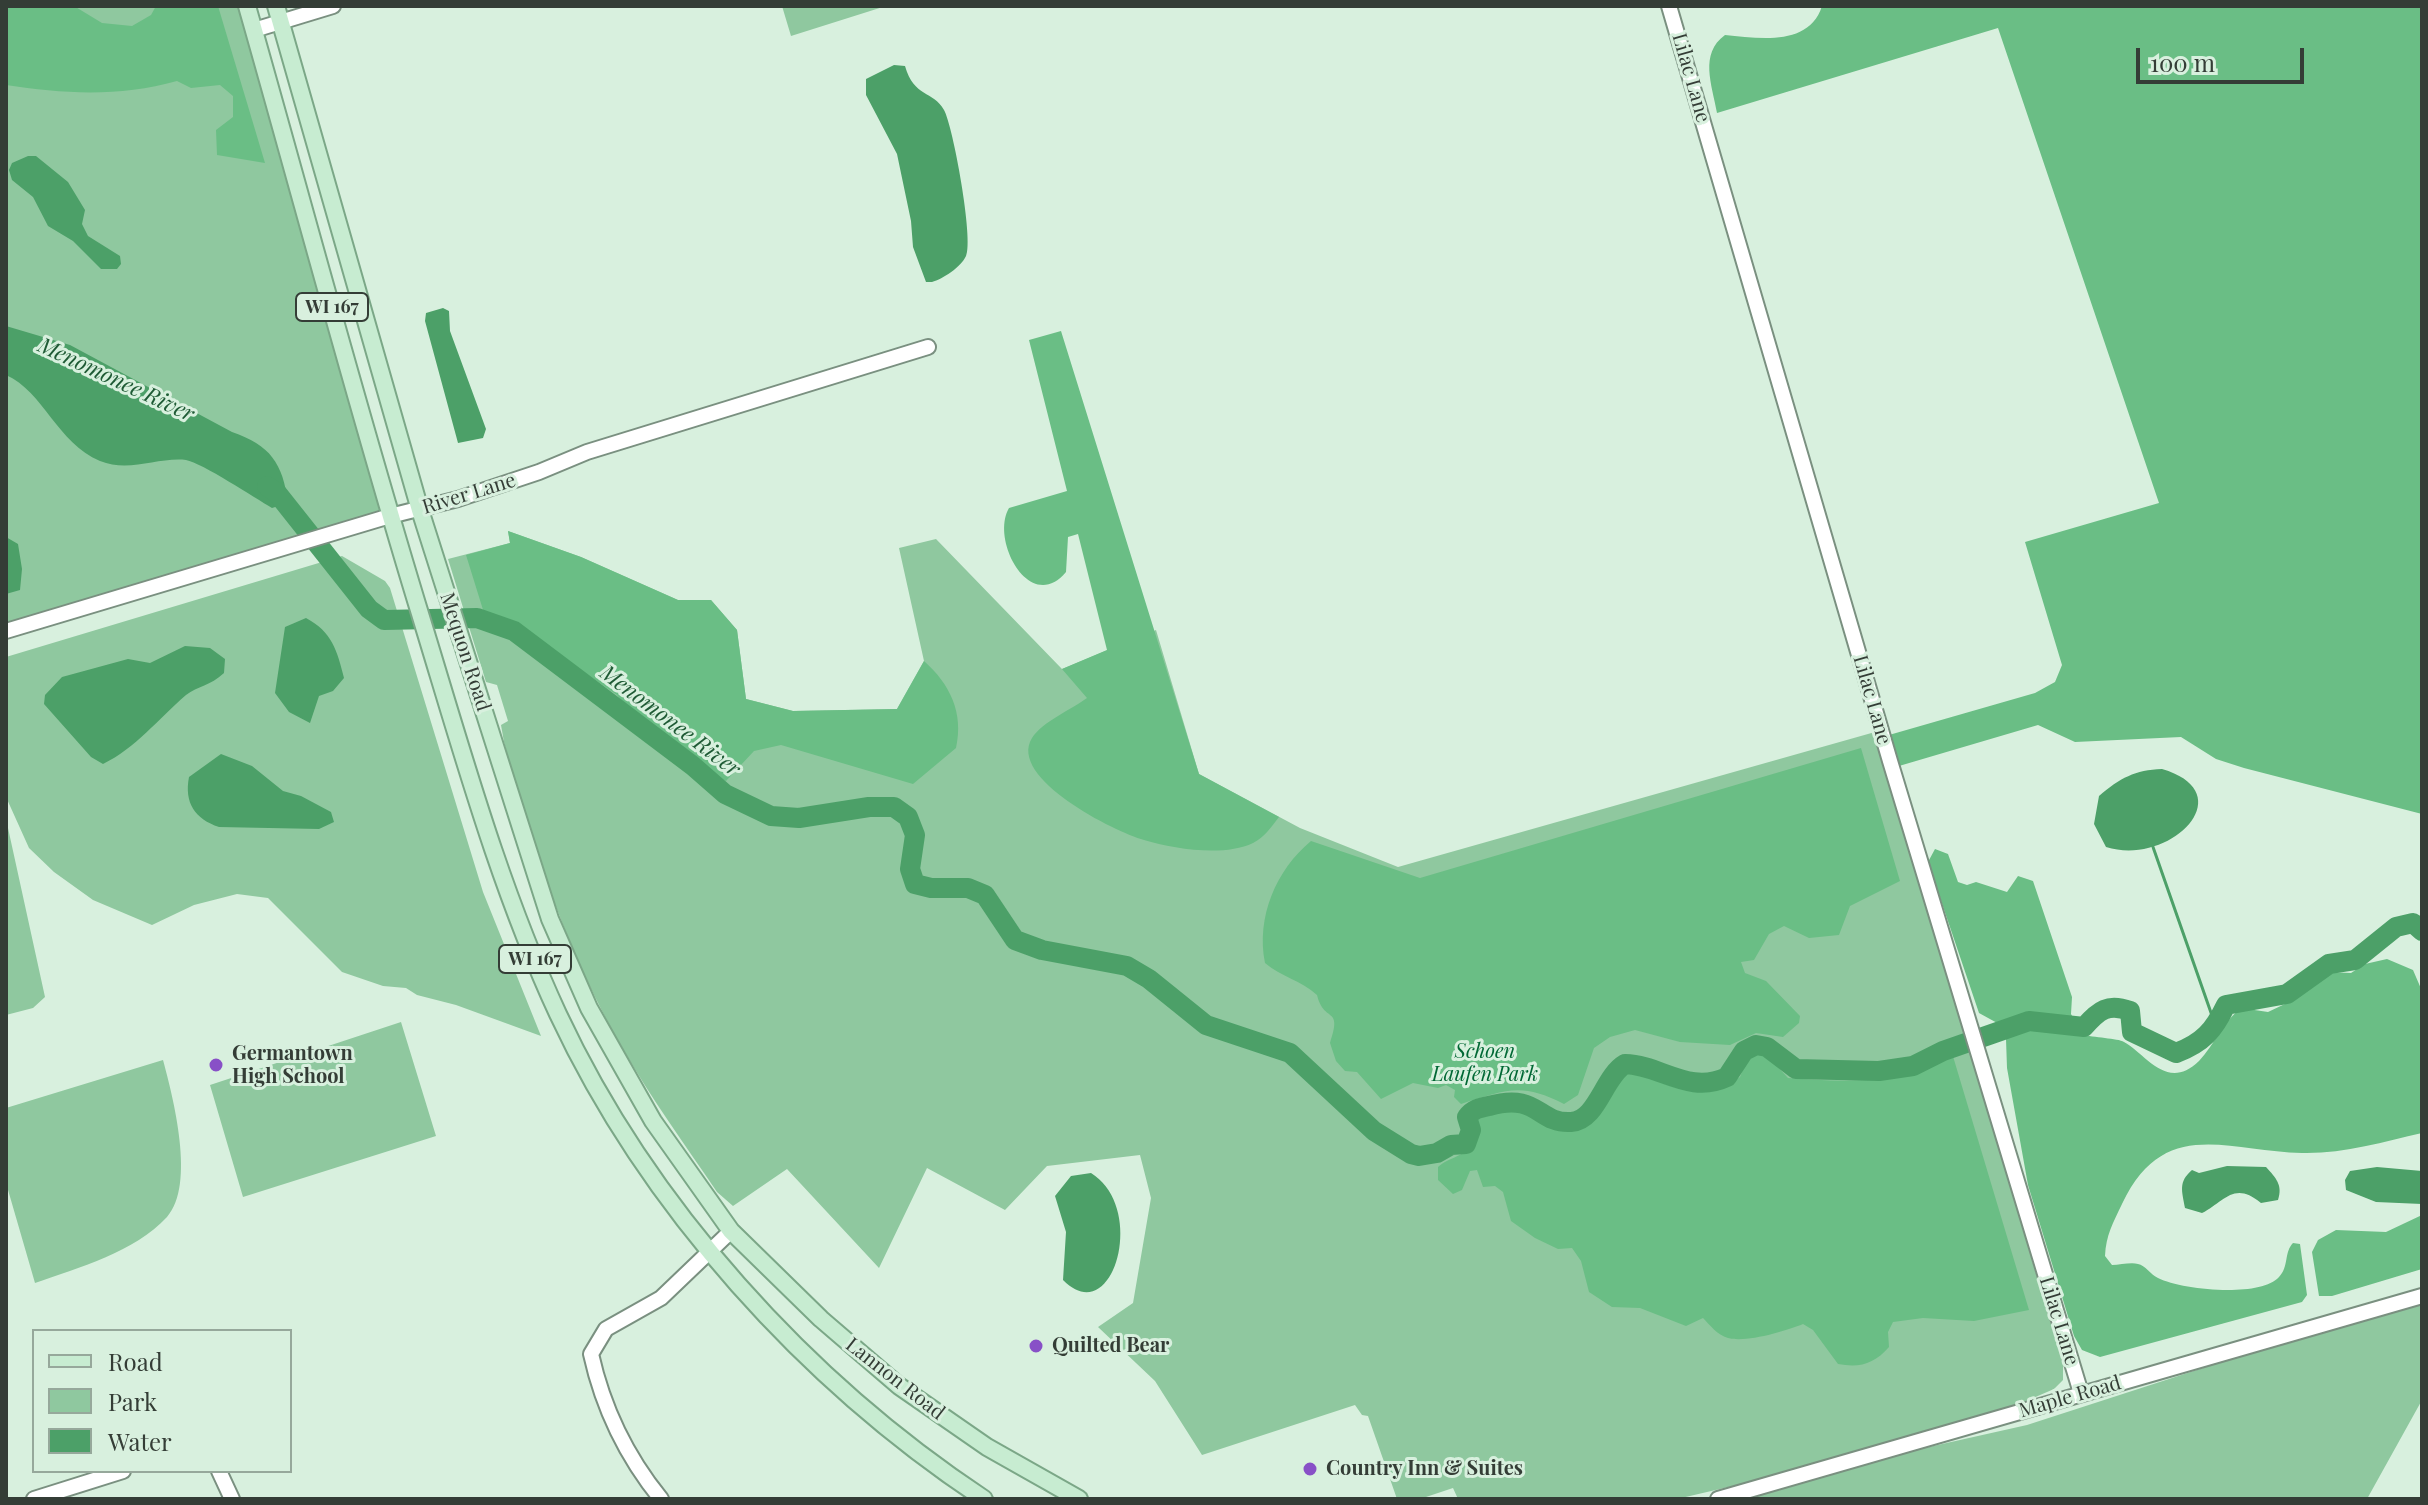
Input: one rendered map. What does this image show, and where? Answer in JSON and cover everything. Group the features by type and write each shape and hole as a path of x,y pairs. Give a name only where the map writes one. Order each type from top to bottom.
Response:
{"main road":[{"name":"Mequon Road","path":"247,6 390,516 516,916 560,1017 603,1095 672,1203 711,1253"},
{"name":"Mequon Road","path":"278,14 420,510 550,919 589,1008 653,1121 731,1231"},
{"path":"328,292 356,284"},
{"name":"Lannon Road","path":"731,1231 821,1319 899,1386 987,1447 1079,1499"},
{"name":"Lannon Road","path":"711,1253 743,1291 836,1385 940,1470 984,1499"}],"street":[{"path":"254,30 278,14 333,6"},
{"name":"Lilac Lane","path":"1669,6 1968,1025 2081,1393"},
{"name":"River Lane","path":"6,631 301,542 420,510 539,472 587,452 928,347"},
{"path":"661,1499 638,1470 601,1397 591,1354 606,1329 661,1298 731,1231"},
{"name":"Maple Road","path":"1718,1499 2422,1296"},
{"path":"34,1499 117,1473"},
{"path":"222,1475 232,1499"}],"green space":[{"path":"6,6 240,6 390,516 6,631"},
{"path":"6,6 74,6 102,23 132,26 151,15 156,6 218,6 265,163 217,155 216,130 233,117 233,96 220,85 191,88 177,81 134,90 92,92 6,85"},
{"path":"782,6 886,6 791,36"},
{"path":"1822,6 2422,6 2422,814 2244,768 2216,759 2181,737 2075,742 2038,725 1899,766 1889,735 2035,693 2055,682 2062,665 2025,542 2159,503 1998,28 1717,113 1709,70 1712,51 1717,43 1725,35 1767,38 1795,34 1815,19"},
{"path":"1061,331 1199,774 1279,817 1253,843 1214,851 1184,849 1130,835 1089,815 1049,786 1035,770 1028,754 1037,732 1087,698 1062,669 1107,650 1078,534 1068,537 1066,572 1052,583 1039,585 1027,579 1017,568 1005,538 1009,508 1067,491 1029,340"},
{"name":"Schoen Laufen Park","path":"508,531 581,557 678,600 711,600 737,630 746,699 793,711 897,709 924,661 899,548 936,539 1062,669 1156,630 1199,774 1300,828 1398,867 1875,732 2063,1364 2063,1380 2054,1389 1996,1414 1797,1471 1677,1499 1458,1499 1453,1488 1420,1499 1397,1499 1368,1416 1362,1415 1355,1405 1202,1455 1155,1381 1098,1327 1133,1303 1151,1198 1140,1155 1047,1166 1005,1210 927,1168 879,1268 787,1169 733,1206 717,1192 623,1049 585,976 539,860 504,742 501,725 508,721 497,685 486,682 448,559 510,543"},
{"path":"508,531 581,557 678,600 711,600 737,630 746,699 793,711 897,709 924,661 941,679 953,700 958,723 956,748 913,784 781,745 754,751 726,781 701,770 672,739 636,718 617,695 512,622 484,613 466,555 510,543"},
{"path":"342,556 385,581 390,588 483,892 541,1036 456,1005 417,995 406,988 383,986 342,972 268,898 237,894 194,905 152,925 93,900 54,872 29,848 6,797 6,657"},
{"name":"Schoen Laufen Park","path":"1861,748 1900,881 1850,906 1839,935 1809,938 1784,926 1769,934 1754,960 1741,962 1745,973 1766,981 1800,1016 1799,1023 1783,1037 1756,1033 1730,1045 1680,1042 1635,1030 1610,1037 1594,1048 1578,1095 1564,1104 1536,1093 1513,1090 1461,1104 1454,1097 1455,1090 1446,1085 1438,1088 1413,1083 1381,1099 1357,1072 1345,1071 1336,1061 1330,1043 1333,1019 1320,1004 1317,995 1265,963 1263,929 1272,896 1288,866 1311,841 1420,878"},
{"path":"8,828 45,997 33,1008 6,1015"},
{"path":"1935,849 1948,854 1958,882 1967,885 1976,882 2007,892 2018,876 2033,881 2072,997 2071,1014 2082,1034 2124,1042 2167,1072 2187,1070 2199,1061 2241,1008 2268,1012 2287,1003 2328,972 2351,973 2365,964 2387,959 2413,970 2422,991 2422,1133 2362,1147 2317,1153 2223,1145 2177,1149 2157,1159 2139,1176 2108,1235 2105,1256 2112,1265 2138,1264 2155,1277 2169,1282 2220,1290 2269,1284 2282,1273 2293,1243 2300,1244 2307,1295 2302,1302 2100,1357 2082,1350 2074,1336 2028,1185 2007,1068 2006,1039 1999,1024 1979,1013 1928,862"},
{"path":"401,1022 436,1136 243,1197 210,1085"},
{"path":"1757,1050 1765,1053 1788,1078 1852,1081 1914,1071 1952,1053 2029,1310 1974,1321 1923,1318 1893,1322 1888,1332 1889,1347 1878,1357 1860,1365 1838,1364 1813,1330 1803,1324 1766,1336 1736,1339 1720,1335 1703,1318 1686,1326 1640,1308 1612,1307 1589,1292 1581,1261 1572,1248 1558,1249 1511,1221 1503,1192 1495,1186 1483,1187 1477,1170 1470,1171 1462,1190 1453,1194 1438,1180 1438,1167 1469,1148 1474,1132 1474,1115 1513,1107 1566,1130 1579,1129 1595,1115 1623,1071 1632,1069 1686,1090 1713,1090 1740,1077 1747,1059"},
{"path":"163,1060 180,1140 180,1184 176,1203 167,1217 139,1240 105,1258 35,1283 6,1183 6,1108"},
{"path":"2422,1215 2422,1269 2332,1296 2319,1296 2312,1252 2318,1240 2336,1230 2386,1232"},
{"path":"2422,1303 2422,1400 2367,1499 1741,1499 1902,1453 2027,1425 2240,1356"}],"water":[{"path":"894,65 905,66 913,84 935,99 944,110 961,183 967,229 966,256 951,272 932,282 926,282 913,247 911,221 897,154 866,95 866,79"},
{"path":"36,156 68,182 85,210 82,224 88,236 120,256 121,264 117,269 101,269 73,241 48,226 33,197 12,180 9,170 12,163"},
{"path":"443,308 449,311 450,331 486,429 483,438 458,443 425,321 426,313"},
{"path":"6,326 70,345 256,443 278,466 288,503 272,508 186,460 122,465 100,461 85,453 61,430 31,393 6,375"},
{"path":"6,537 18,544 22,569 20,590 6,594"},
{"path":"306,618 328,636 344,678 333,691 319,696 310,723 289,712 275,693 285,627"},
{"path":"185,646 210,648 225,659 224,673 186,695 136,741 103,764 91,757 44,704 45,695 62,677 128,659 150,663"},
{"path":"221,754 252,766 283,791 301,796 331,812 334,822 319,829 219,827 211,824 193,809 188,795 189,777"},
{"path":"2162,769 2186,780 2197,794 2197,810 2189,824 2153,847 2130,850 2106,847 2094,824 2099,796 2128,776"},
{"path":"2227,1166 2266,1167 2279,1186 2278,1200 2261,1203 2252,1196 2236,1193 2202,1213 2185,1208 2182,1187 2192,1170 2199,1173"},
{"path":"2377,1167 2422,1171 2422,1204 2376,1202 2346,1190 2345,1180 2350,1171"},
{"path":"1091,1173 1108,1190 1118,1212 1120,1236 1117,1259 1109,1278 1096,1290 1081,1291 1063,1280 1066,1232 1055,1196 1071,1176"}],"waterway":[{"name":"Menomonee River","path":"267,486 277,493 369,609 384,620 477,618 514,631 693,766 725,794 771,816 799,818 869,807 894,807 908,817 915,835 910,869 915,884 931,888 968,888 985,895 1015,940 1042,950 1127,966 1149,979 1206,1025 1290,1053 1374,1131 1419,1156 1437,1153 1451,1145 1466,1144 1471,1130 1467,1117 1479,1108 1518,1103 1560,1121 1580,1120 1625,1064 1688,1081 1713,1082 1727,1077 1744,1051 1756,1045 1767,1047 1796,1069 1879,1071 1913,1066 1943,1051 2029,1021 2084,1027 2099,1012 2116,1008 2130,1011 2132,1032 2176,1053 2207,1035 2226,1005 2287,994 2329,964 2355,960 2396,927 2413,923 2422,931"},
{"path":"2153,847 2216,1027"}],"place":[{"name":"Germantown High School","path":"216,1065"},
{"name":"Quilted Bear","path":"1036,1346"},
{"name":"Country Inn & Suites","path":"1310,1469"}]}
